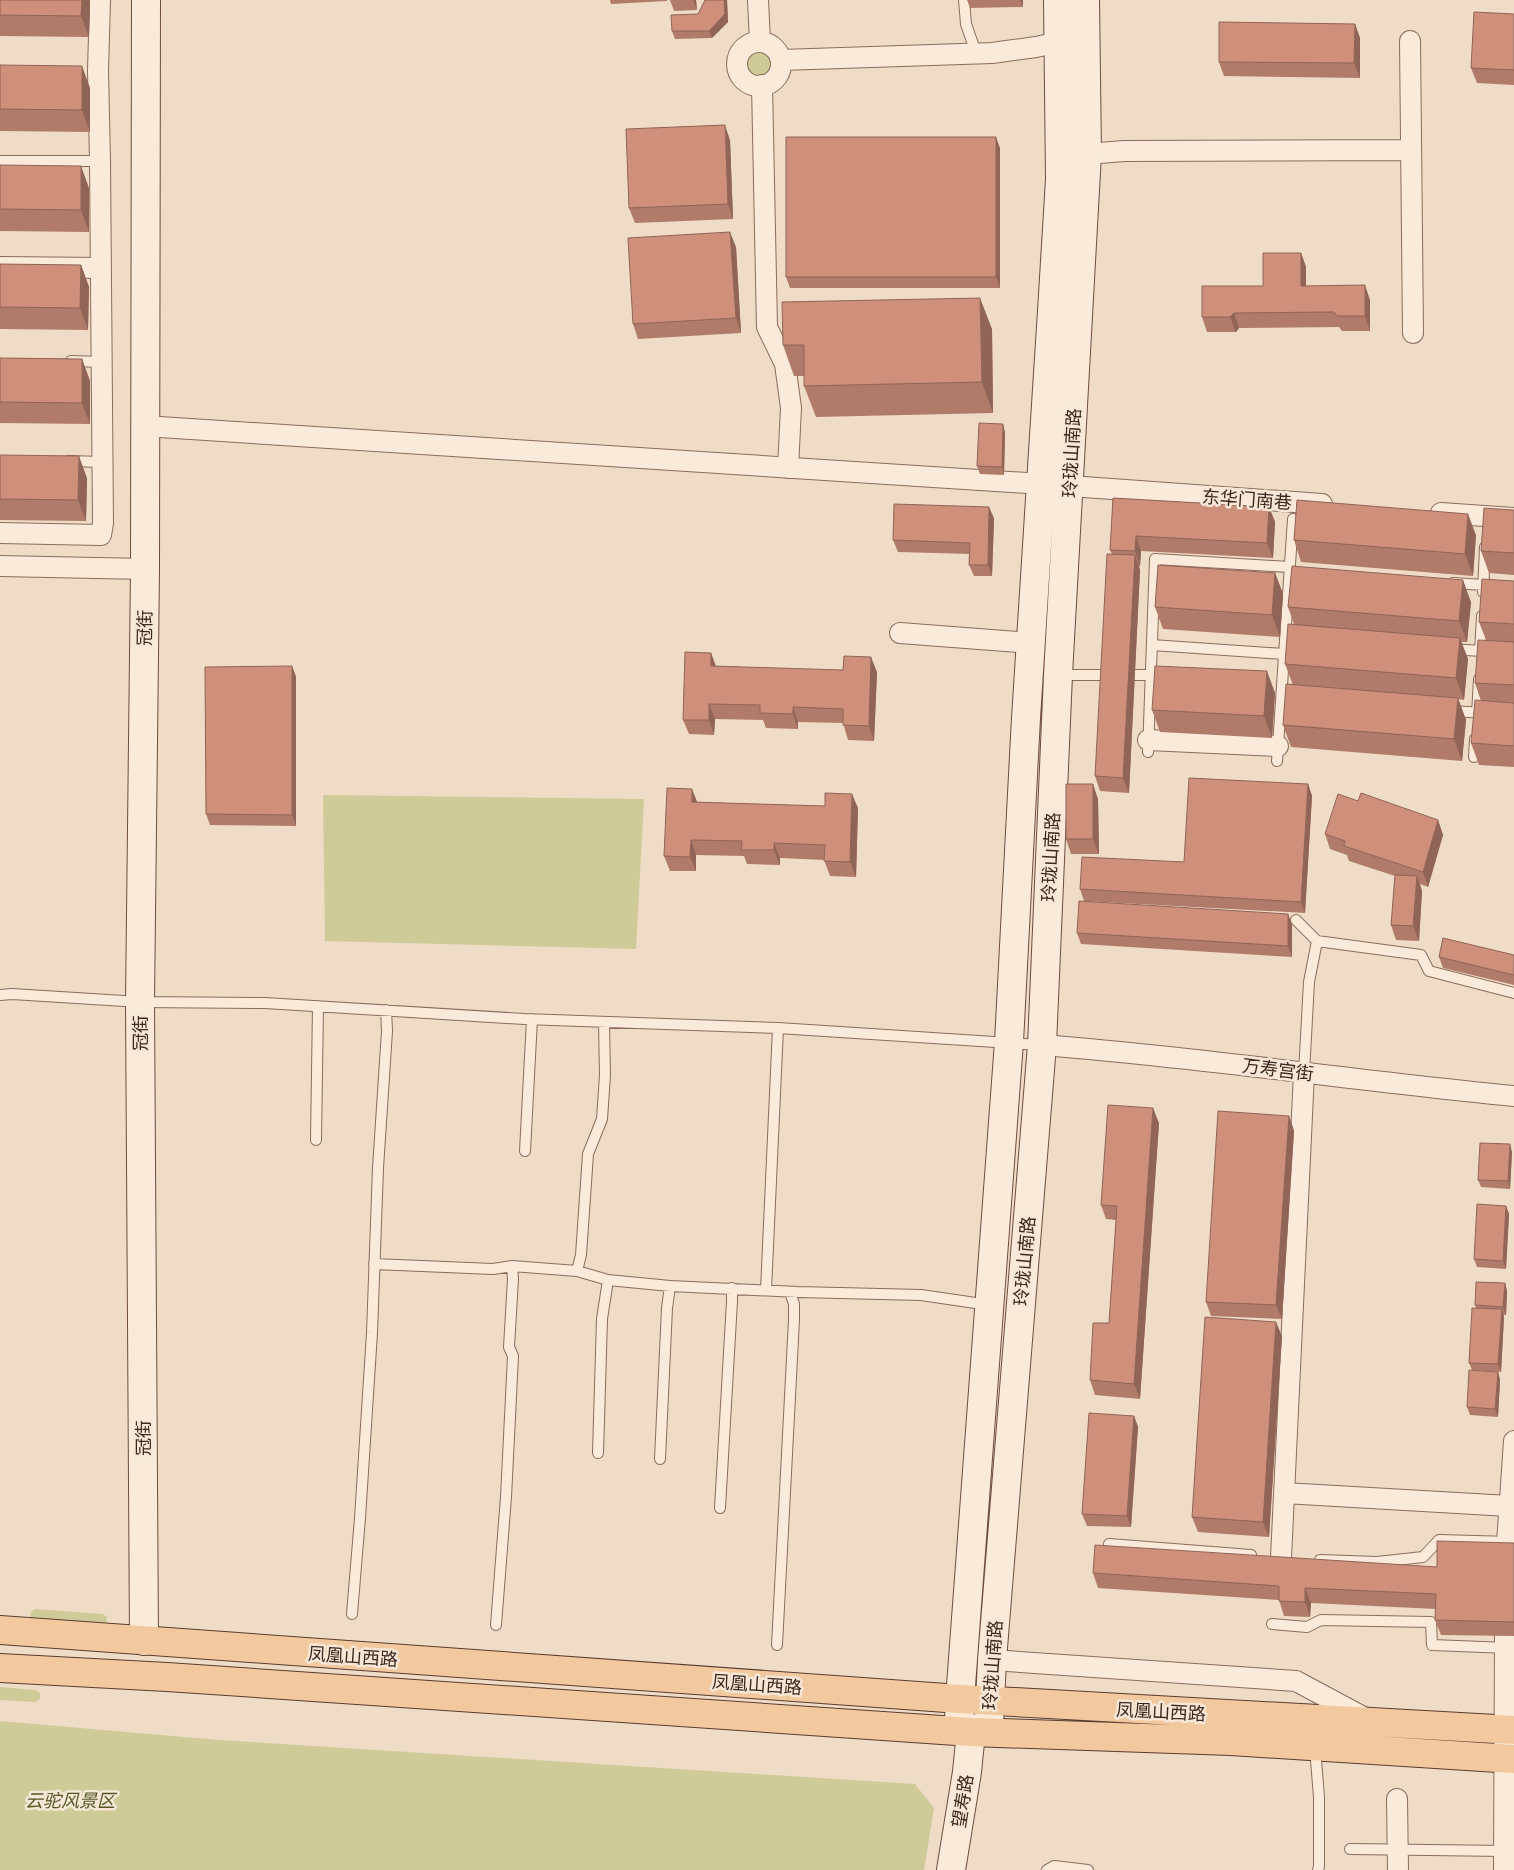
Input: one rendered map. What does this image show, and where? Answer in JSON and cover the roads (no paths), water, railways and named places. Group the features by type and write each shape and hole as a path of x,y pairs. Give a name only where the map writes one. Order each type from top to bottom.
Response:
{"main road":[{"name":"冠街","path":"144,1641 140,1002 145,569 146,0"},
{"name":"玲珑山南路","path":"1058,0 1060,179 1031,643 1009,1042 960,1699 959,1719 971,1732 989,1722 992,1660 1042,1045 1058,675 1087,154 1085,0"},
{"name":"凤凰山西路","path":"0,1630 960,1699 1509,1730"},
{"name":"凤凰山西路","path":"0,1668 176,1678 971,1732 1231,1741 1509,1759"},
{"name":"望寿路","path":"955,1869 971,1732"}],"street":[{"path":"0,533 101,535 103,462 100,161 93,70 100,0"},
{"path":"758,0 760,42"},
{"path":"1410,41 1413,333"},
{"path":"760,42 776,50 781,60 781,67 772,82 756,86 741,77 737,66 742,50 750,44 760,42"},
{"path":"781,60 976,53 1020,50 1059,42"},
{"path":"762,86 767,327 785,364 791,408 788,468"},
{"path":"1087,154 1124,151 1411,150"},
{"path":"0,267 100,268"},
{"name":"东华门南巷","path":"144,426 1042,484 1336,505"},
{"path":"1425,512 1514,518"},
{"path":"0,566 145,569"},
{"path":"900,633 1031,643"},
{"path":"1148,746 1277,754"},
{"name":"万寿宫街","path":"1042,1045 1120,1051 1288,1069 1304,1073 1404,1085 1514,1096"},
{"path":"1276,1557 1284,1493 1304,1073"},
{"path":"1509,1548 1514,1441"},
{"path":"1284,1493 1510,1506"},
{"path":"1508,1644 1508,1857"},
{"path":"992,1660 1296,1681 1375,1723"},
{"path":"1397,1799 1398,1870"}],"lane":[{"path":"964,0 966,24 976,53"},
{"path":"0,161 100,161"},
{"path":"64,361 101,362"},
{"path":"56,460 103,462"},
{"path":"1277,754 1286,700 1284,654 1290,637 1293,520"},
{"path":"1474,757 1486,536"},
{"path":"1148,746 1155,559 1292,572"},
{"path":"1444,583 1514,587"},
{"path":"1152,645 1284,654"},
{"path":"1441,648 1480,660 1514,653"},
{"path":"1058,675 1151,675"},
{"path":"1438,710 1476,721 1496,714"},
{"path":"1296,920 1317,940 1421,955 1429,970 1514,993"},
{"path":"1304,1073 1310,982 1317,940"},
{"path":"0,995 12,994 140,1002 265,1003 532,1020 778,1028 1042,1045"},
{"path":"316,1140 318,1006"},
{"path":"352,1614 362,1499 372,1333 378,1168 387,1031 386,1010"},
{"path":"525,1151 532,1020"},
{"path":"577,1271 581,1255 588,1154 602,1119 605,1075 604,1022"},
{"path":"766,1290 778,1028"},
{"path":"374,1264 493,1269 512,1266 577,1271 608,1280 670,1286 790,1292 921,1295 990,1306"},
{"path":"496,1625 506,1498 513,1356 509,1347 512,1266"},
{"path":"598,1453 602,1320 608,1280"},
{"path":"660,1459 667,1308 670,1286"},
{"path":"720,1508 732,1288"},
{"path":"777,1645 794,1320 794,1304 790,1292"},
{"path":"1308,1559 1376,1562 1423,1557 1439,1540 1509,1548"},
{"path":"1109,1544 1276,1557"},
{"path":"1272,1624 1308,1627 1321,1620 1431,1622 1432,1644 1508,1644"},
{"path":"1315,1747 1320,1797 1320,1866 1318,1870"},
{"path":"1350,1850 1398,1850 1508,1857"},
{"path":"1047,1870 1054,1866 1088,1870"}],"park label":[{"name":"云驼风景区","path":"70,1800"}]}
